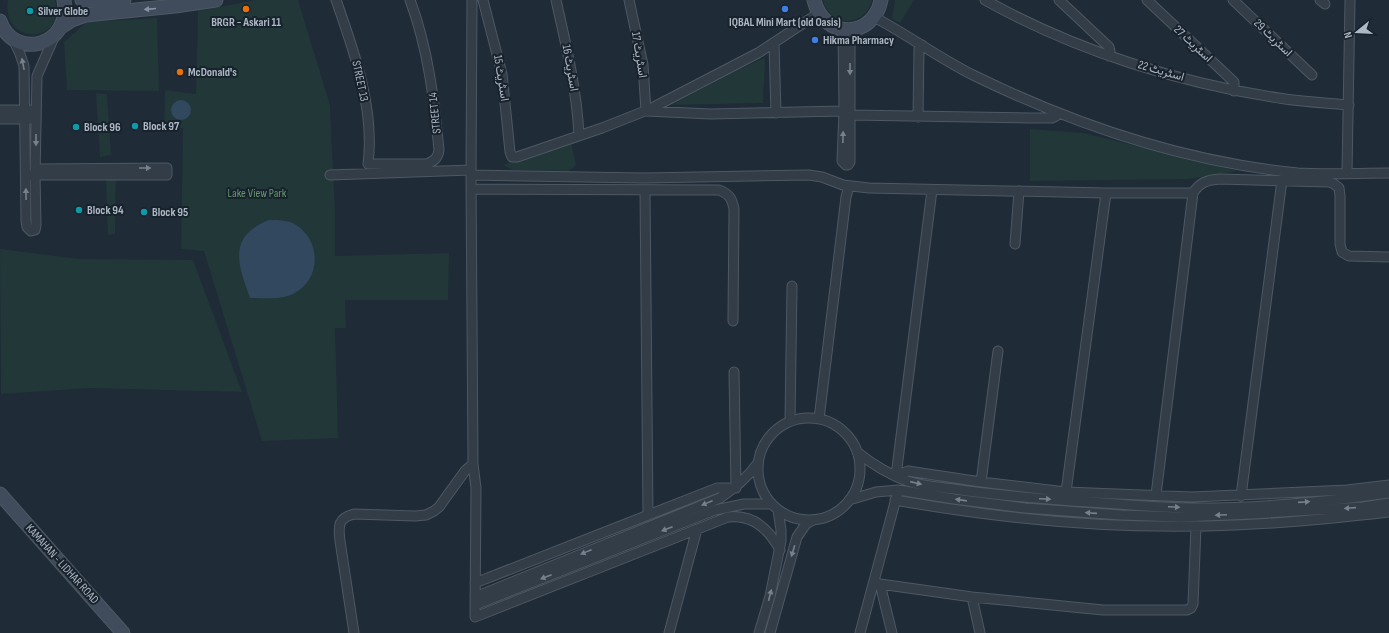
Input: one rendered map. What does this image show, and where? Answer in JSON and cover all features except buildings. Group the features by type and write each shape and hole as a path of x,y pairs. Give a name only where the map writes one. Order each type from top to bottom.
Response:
{"street":[{"path":"0,23 12,37 24,66 26,221 27,227 31,231 35,230 36,226 35,172 37,76 64,19 64,0"},
{"path":"82,0 106,2 124,0"},
{"path":"12,37 26,44 34,44 42,42 72,20 86,15 175,6 216,0"},
{"name":"STREET 13","path":"336,0 353,51 362,87 368,130 368,164"},
{"name":"STREET 14","path":"368,164 426,164 432,162 438,156 439,150 434,93 417,17 410,0"},
{"path":"472,0 471,189 473,464 476,488 474,617 722,519 738,516 758,523 774,538 780,550"},
{"name":"اسٹریٹ 15","path":"483,0 502,74 510,152 512,156 517,157 579,136"},
{"name":"اسٹریٹ 16","path":"556,0 566,42 577,104 579,136"},
{"name":"اسٹریٹ 17","path":"629,0 643,65 646,111"},
{"path":"814,0 819,13 829,24 846,29 863,26 874,17 881,0"},
{"name":"اسٹریٹ 22","path":"985,0 1002,10 1054,34 1109,56 1172,76 1234,90 1286,99 1349,105"},
{"path":"1059,0 1109,47 1109,56"},
{"name":"اسٹریٹ 27","path":"1147,0 1234,82 1234,90"},
{"name":"اسٹریٹ 29","path":"1233,0 1312,76"},
{"path":"1347,173 1350,0"},
{"path":"579,136 646,111 744,61 819,13"},
{"path":"874,17 971,74 1057,112 1096,127 1184,154 1300,173 1389,173"},
{"path":"846,29 847,113"},
{"path":"774,43 776,113"},
{"path":"918,116 919,49 922,45"},
{"path":"0,110 25,115"},
{"path":"646,111 711,114 847,113 918,116 1052,118 1056,116 1057,112"},
{"path":"0,119 25,115 36,115"},
{"path":"25,169 27,174 32,176 35,172 106,172 167,175 167,168 106,172"},
{"path":"330,175 471,173 644,178 809,175 822,177 843,185 869,188 1106,193 1193,192"},
{"path":"1156,496 1193,192 1198,185 1210,179 1329,182 1339,188 1340,244 1342,252 1349,256 1389,257"},
{"path":"1241,496 1282,180"},
{"path":"819,419 846,197 849,186"},
{"path":"471,189 719,190 726,192 730,197 734,208 733,321"},
{"path":"645,190 648,515"},
{"path":"896,476 932,190"},
{"path":"1015,244 1019,191"},
{"path":"1066,492 1106,193"},
{"path":"790,421 792,286"},
{"path":"981,482 998,351"},
{"path":"734,372 736,488"},
{"path":"475,601 720,498 736,488 748,477 758,462 765,442 780,427 790,421 809,418 819,419 832,423 842,430 851,440 857,452 859,477 854,492 849,500 839,510 826,517 813,520 806,524 797,537 770,633"},
{"path":"857,452 872,464 907,481 982,493 1028,498 1133,506 1196,508 1346,499 1389,493"},
{"path":"758,462 759,477 763,492 775,507 789,516 813,520"},
{"path":"354,633 340,541 340,523 347,516 354,514 426,515 439,507 465,471 473,464"},
{"path":"896,476 908,471 981,482 1066,492 1192,497 1241,496 1347,490 1389,485"},
{"path":"475,583 717,488 736,488"},
{"path":"849,500 876,492 898,490 1025,508 1121,515 1173,516 1268,513 1363,507 1389,503"},
{"path":"860,633 877,583 898,490"},
{"name":"KAMAHAN - LIDHAR ROAD","path":"0,494 123,633"},
{"path":"895,500 986,514 1067,522 1145,526 1196,526 1266,523 1389,512"},
{"path":"475,601 715,510 744,504 775,507"},
{"path":"760,633 780,550 781,530 775,507"},
{"path":"877,583 972,598 1103,610 1187,610 1191,608 1193,604 1196,526"},
{"path":"668,633 697,529"},
{"path":"877,583 892,633"},
{"path":"972,598 980,633"}],"green space":[{"path":"8,0 55,0 56,15 51,26 43,33 33,34 22,32 14,26 8,15"},
{"name":"Lake View Park","path":"256,0 298,0 330,105 335,211 335,256 449,253 448,300 345,300 346,328 335,328 338,438 262,441 204,251 181,249 183,128 164,127 165,90 196,94 198,11"},
{"path":"823,0 872,0 868,9 862,16 855,20 847,21 839,20 832,16"},
{"path":"895,0 914,0 900,23 892,19"},
{"path":"157,18 159,91 67,90 64,42 87,22"},
{"path":"764,58 763,103 671,105 736,71"},
{"path":"96,93 107,94 111,155 100,157"},
{"path":"1030,129 1084,133 1238,171 1189,179 1030,181"},
{"path":"571,142 576,165 569,171 513,170 503,165"},
{"path":"106,180 116,180 115,234 108,235"},
{"path":"0,249 79,259 193,260 242,392 90,388 1,394"}],"water":[{"path":"181,100 188,103 191,110 188,117 181,120 174,117 171,110 174,103"},
{"path":"269,220 290,222 304,232 314,250 315,261 313,271 309,280 302,288 293,294 277,298 250,298 240,263 239,253 241,243 256,227"}],"place":[{"name":"BRGR - Askari 11","path":"246,9"},
{"name":"IQBAL Mini Mart (old Oasis)","path":"785,9"},
{"name":"Silver Globe","path":"30,11"},
{"name":"Hikma Pharmacy","path":"815,40"},
{"name":"McDonald's","path":"180,72"},
{"name":"Block 97","path":"135,126"},
{"name":"Block 96","path":"76,127"},
{"name":"Block 94","path":"79,210"},
{"name":"Block 95","path":"144,212"}]}
